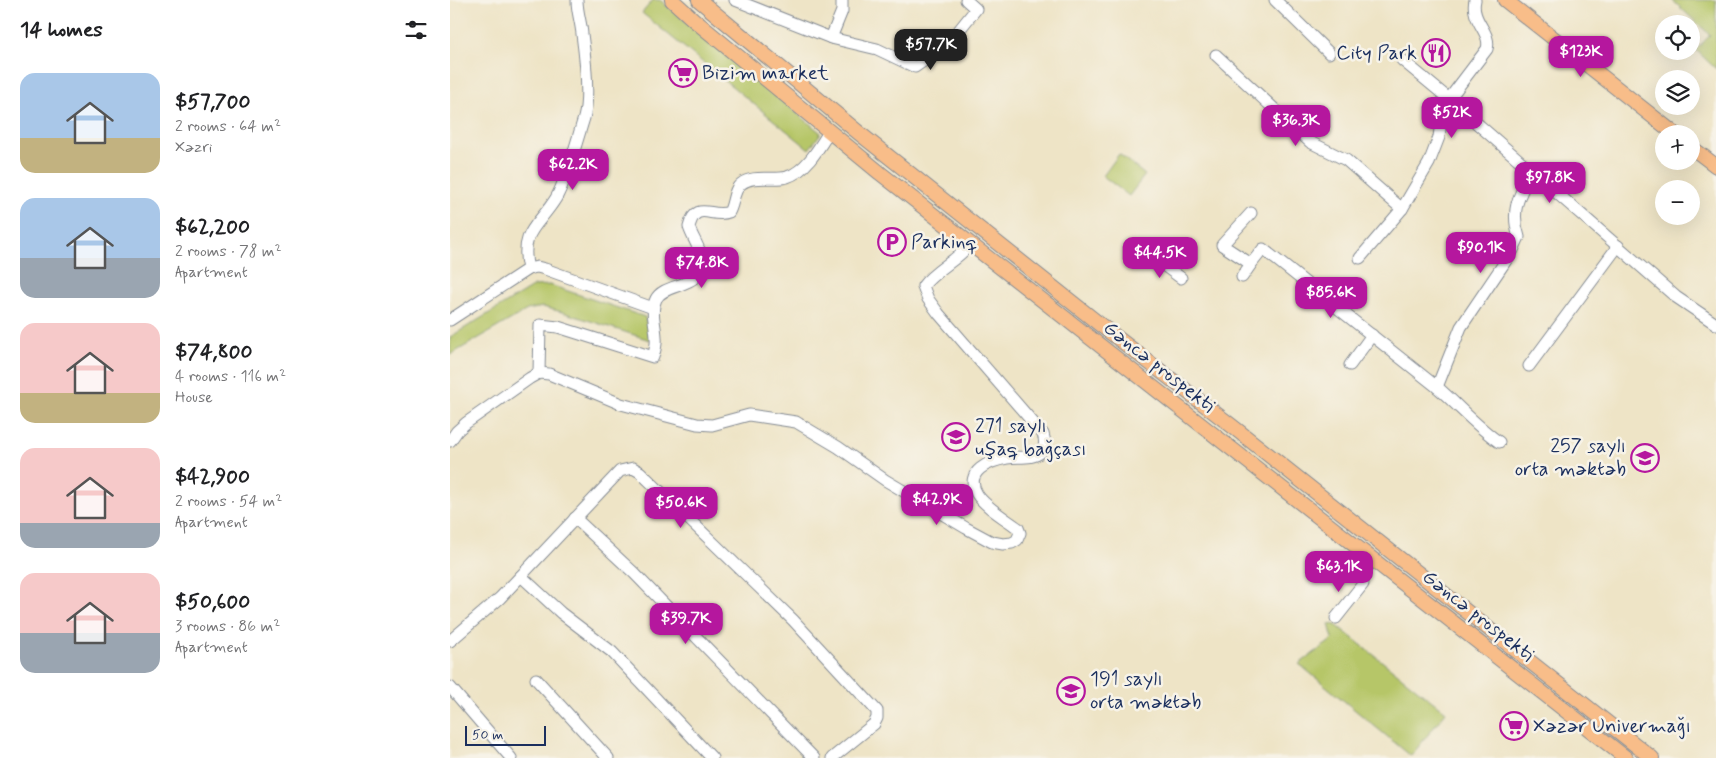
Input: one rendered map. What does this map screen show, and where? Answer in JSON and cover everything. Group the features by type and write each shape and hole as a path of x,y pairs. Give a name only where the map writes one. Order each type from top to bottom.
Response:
{"main road":[{"name":"Gəncə prospekti","path":"672,0 829,132 1619,756"},
{"path":"1506,0 1664,125"},
{"name":"Gəncə prospekti","path":"705,2 760,52 859,133 1114,336 1255,444 1652,758"},
{"path":"749,65 760,52"},
{"path":"1700,154 1716,166"},
{"path":"1103,349 1114,336"}],"street":[{"path":"528,268 525,254 530,234 556,198 585,115 587,95 577,0"},
{"path":"735,0 831,38 877,49 915,67 948,44 976,9 966,0"},
{"path":"831,38 842,11 842,0"},
{"path":"1275,0 1329,53"},
{"path":"1360,258 1402,209 1429,163 1439,137 1442,115 1449,99 1487,49 1489,44 1488,38 1477,22 1474,13 1475,0"},
{"path":"1216,55 1310,142 1346,160 1402,209"},
{"path":"1402,60 1676,297 1716,324"},
{"path":"539,373 540,326 558,327 653,356 656,339 653,308 655,300 661,292 688,283 698,273 701,264 701,255 689,227 692,216 697,212 706,211 725,214 729,212 738,187 746,181 788,176 794,173 810,159 829,132"},
{"path":"1437,387 1461,327 1513,250 1519,237 1514,214 1523,188 1532,171"},
{"path":"1251,213 1222,245 1251,264"},
{"path":"450,442 457,431 466,423 539,373 549,374 621,404 697,424 712,425 749,414 796,422 838,447 884,480 966,528 992,542 1012,543 1020,533 1018,528 983,501 977,494 974,479 978,470 984,464 1007,458 1030,456 1041,452 1045,441 1043,434 939,314 928,299 923,286 929,278 959,256 971,243"},
{"path":"1529,366 1618,246"},
{"path":"1242,277 1263,249 1437,387 1485,432 1499,442"},
{"path":"1154,258 1181,278"},
{"path":"450,320 528,268 537,267 653,308"},
{"path":"1350,365 1372,335"},
{"path":"450,641 482,615 620,471 633,468 640,472 793,620 876,711 877,718 874,724 832,758"},
{"path":"575,518 634,572 814,758"},
{"path":"521,576 561,613 612,652 712,758"},
{"path":"1336,618 1364,584"},
{"path":"536,679 608,758"},
{"path":"450,687 511,758"}],"green space":[{"path":"653,0 660,0 821,133 809,149 642,13"},
{"path":"1672,0 1716,0 1716,69 1700,54 1700,46 1710,35 1700,26 1700,15 1688,15"},
{"path":"1119,154 1145,175 1129,196 1103,176"},
{"path":"550,285 645,317 650,340 543,307 527,310 450,355 450,337 534,286"},
{"path":"1329,624 1336,625 1446,712 1411,756 1299,664 1333,639"}],"place":[{"name":"City Park","path":"1436,53"},
{"name":"Bizim market","path":"683,73"},
{"name":"Parkinq","path":"892,242"},
{"name":"271 saylı uşaq bağçası","path":"956,437"},
{"name":"257 saylı orta məktəb","path":"1645,458"},
{"name":"191 saylı orta məktəb","path":"1071,691"},
{"name":"Xəzər Univermağı","path":"1514,726"}]}
